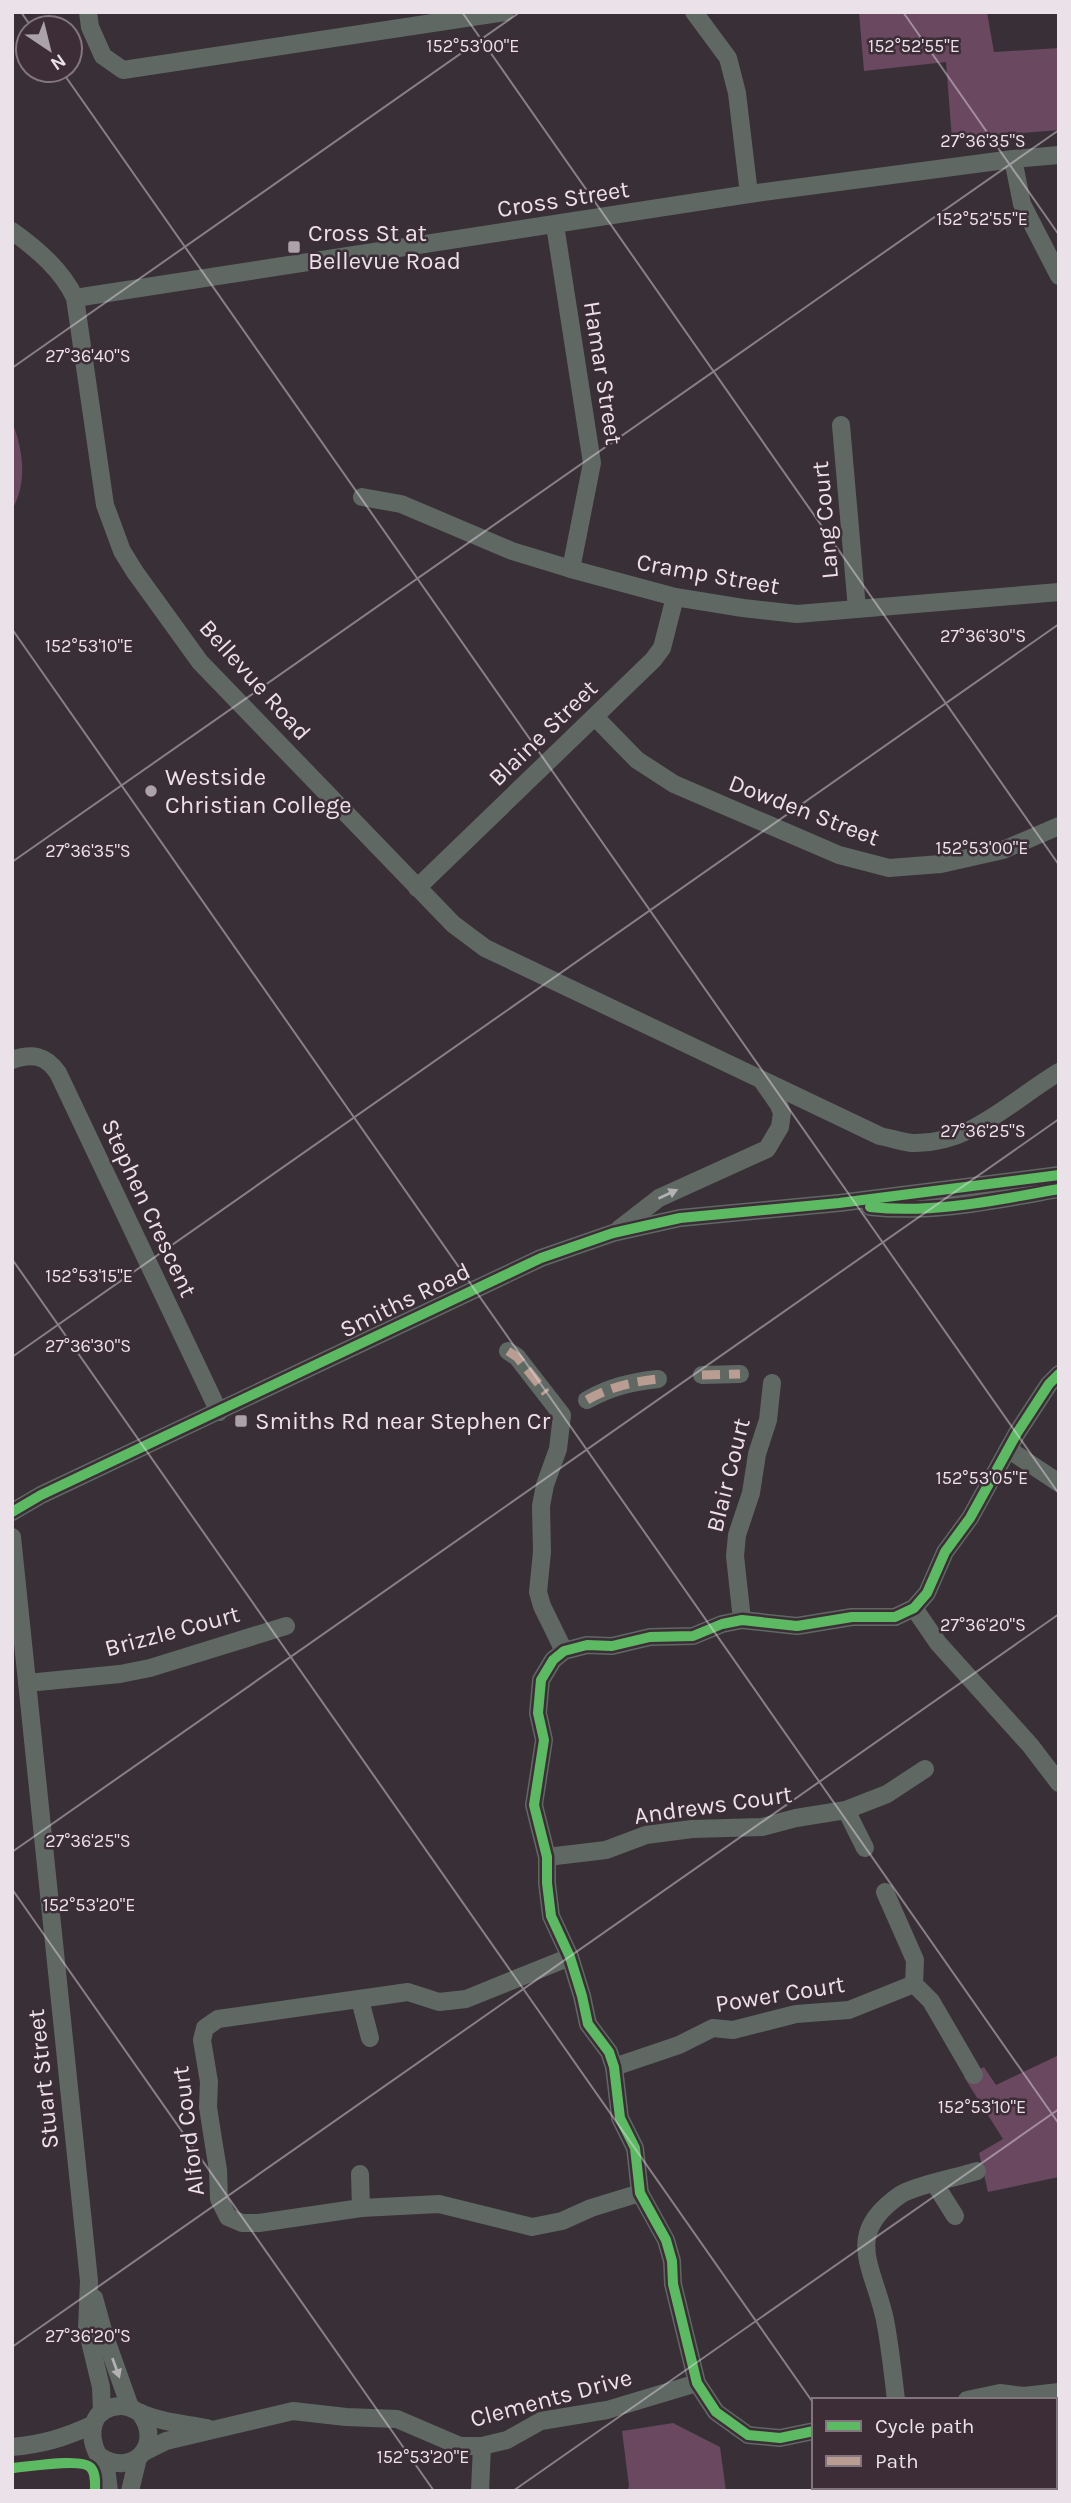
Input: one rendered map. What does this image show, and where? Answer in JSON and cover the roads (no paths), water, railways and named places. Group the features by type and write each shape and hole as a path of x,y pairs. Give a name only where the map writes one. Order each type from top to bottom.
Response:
{"street":[{"path":"88,12 90,27 103,56 122,70 505,12"},
{"path":"694,12 728,58 737,93 749,194"},
{"name":"Cross Street","path":"75,298 749,194 1059,155"},
{"path":"1013,159 1022,204 1059,276"},
{"name":"Hamar Street","path":"555,225 592,463 571,569"},
{"name":"Bellevue Road","path":"12,231 68,282 75,298 105,505 122,551 200,662 453,924 485,948 763,1082"},
{"name":"Lang Court","path":"841,425 858,609"},
{"name":"Cramp Street","path":"362,497 401,504 512,551 675,597 797,614 1059,592"},
{"name":"Blaine Street","path":"417,887 653,660 662,648 675,597"},
{"name":"Dowden Street","path":"595,717 637,760 674,784 839,855 889,868 941,864 1003,850 1059,826"},
{"name":"Stephen Crescent","path":"12,1060 31,1055 42,1057 53,1065 58,1073 219,1412"},
{"path":"763,1082 880,1136 911,1143 960,1136 1059,1072"},
{"path":"613,1233 659,1198 767,1149 780,1127 782,1113 763,1082"},
{"name":"Smiths Road","path":"12,1512 41,1495 541,1258 613,1233 680,1218 839,1203 1059,1175"},
{"name":"Smiths Road","path":"839,1203 892,1209 960,1205 1059,1189"},
{"path":"508,1351 517,1357 562,1415 558,1448 541,1506 542,1552 538,1592 564,1651"},
{"path":"702,1375 740,1374"},
{"path":"812,2431 780,2438 748,2435 716,2412 697,2383 673,2284 672,2261 666,2240 640,2193 635,2148 620,2118 614,2067 608,2052 588,2024 570,1957 551,1916 547,1857 534,1805 544,1740 538,1713 541,1680 553,1660 564,1651 587,1645 612,1646 650,1637 693,1636 722,1624 742,1620 797,1626 852,1618 895,1617 914,1608 927,1593 945,1552 970,1518 1008,1449 1049,1384 1059,1374"},
{"path":"587,1400 627,1382 658,1379"},
{"name":"Blair Court","path":"742,1620 735,1556 737,1535 751,1493 757,1454 768,1420 772,1383"},
{"path":"1008,1449 1059,1483"},
{"name":"Stuart Street","path":"12,1537 89,2281 87,2329 101,2387 97,2419"},
{"path":"914,1608 938,1643 1030,1745 1059,1783"},
{"name":"Brizzle Court","path":"27,1683 120,1674 150,1668 286,1626"},
{"name":"Andrews Court","path":"547,1857 606,1850 646,1835 692,1829 762,1827 846,1810 887,1794 925,1769"},
{"path":"846,1810 864,1848"},
{"path":"885,1892 915,1960 914,1983 931,2001 974,2075"},
{"path":"370,2038 360,2000 408,1992 439,2002 466,1999 570,1957"},
{"name":"Power Court","path":"614,2067 679,2045 713,2028 733,2030 796,2014 849,2010 914,1983"},
{"name":"Alford Court","path":"360,2000 218,2019 205,2028 202,2040 209,2082 208,2107 218,2170 219,2199 228,2217 242,2223 259,2223 361,2208 439,2204 531,2227 562,2221 591,2208 640,2193"},
{"path":"896,2398 885,2319 867,2263 866,2238 875,2216 902,2193 977,2171"},
{"path":"360,2174 361,2208"},
{"path":"935,2184 956,2216"},
{"name":"Stuart Street","path":"89,2281 104,2334 135,2410"},
{"name":"Clements Drive","path":"141,2455 166,2441 293,2411 397,2419 460,2446 482,2446 507,2440 541,2421 607,2410 697,2383"},
{"path":"976,2398 1000,2393 1024,2398 1059,2392"},
{"path":"34,2445 71,2436 121,2406 135,2410 147,2422 150,2431 149,2442 141,2455 130,2491"},
{"name":"Clements Drive","path":"135,2410 167,2421 213,2429"},
{"path":"97,2419 91,2435 101,2458 109,2491"},
{"path":"480,2491 482,2446"},
{"path":"12,2447 72,2447 122,2464 141,2455"}],"place":[{"name":"Cross St at Bellevue Road","path":"294,247"},
{"name":"Westside Christian College","path":"151,791"},
{"name":"Smiths Rd near Stephen Cr","path":"241,1421"}]}
